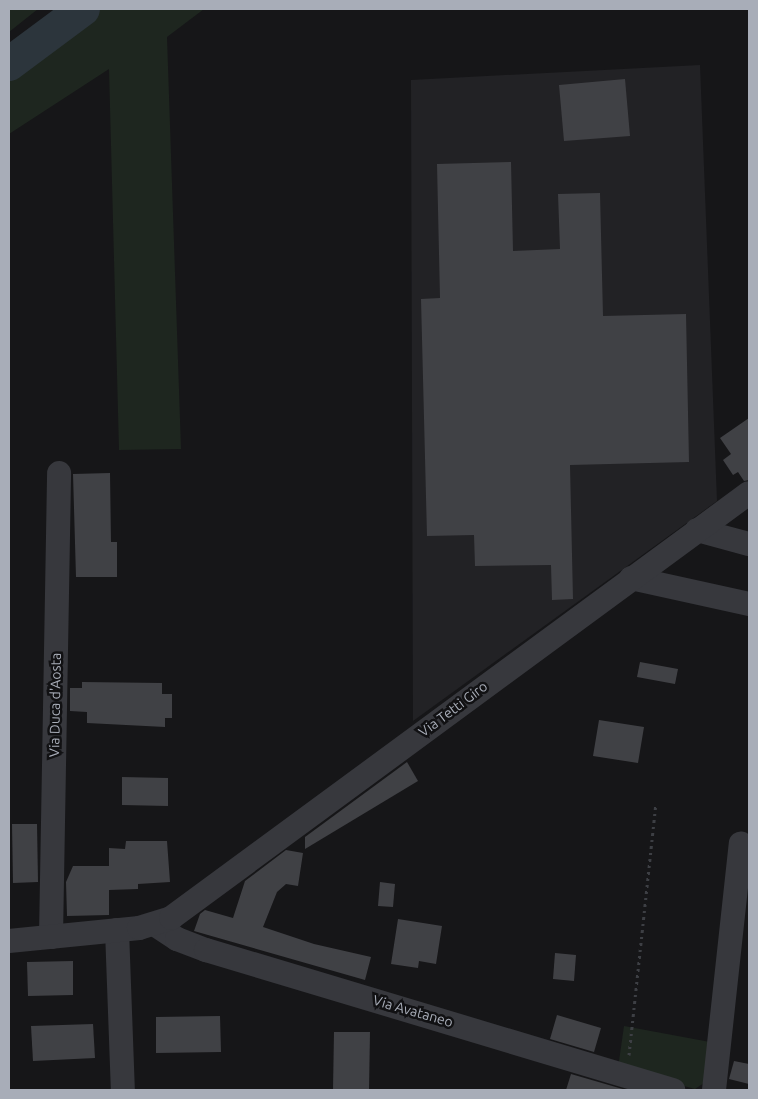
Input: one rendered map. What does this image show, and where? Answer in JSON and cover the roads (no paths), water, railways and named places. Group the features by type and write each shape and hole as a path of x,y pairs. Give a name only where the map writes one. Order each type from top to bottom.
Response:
{"street":[{"name":"Via Duca d'Aosta","path":"51,937 59,473"},
{"name":"Via Tetti Giro","path":"157,926 172,918 749,492"},
{"path":"696,530 749,544"},
{"path":"631,578 749,604"},
{"path":"714,1090 741,843"},
{"path":"9,940 157,926"},
{"name":"Via Avataneo","path":"157,926 177,939 206,950 673,1090"},
{"path":"117,930 123,1090"}],"waterway":[{"path":"9,64 83,9"}]}
